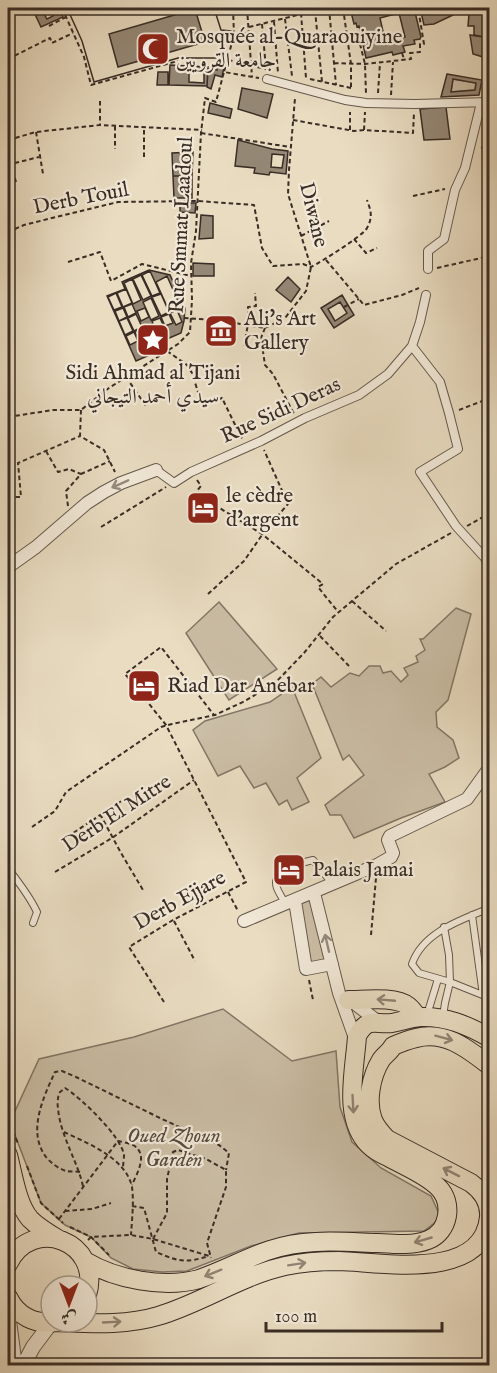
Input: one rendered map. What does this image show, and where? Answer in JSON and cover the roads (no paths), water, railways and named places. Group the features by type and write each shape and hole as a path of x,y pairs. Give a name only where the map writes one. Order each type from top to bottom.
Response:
{"main road":[{"path":"344,996 398,1002 429,1018"},
{"path":"15,1154 21,1203 30,1219 39,1227 66,1242 101,1270 132,1278 161,1283 180,1283 209,1275 283,1246 327,1242 411,1243 428,1240 435,1237 444,1226 447,1206 442,1192 428,1179 369,1146 354,1119 352,1086 357,1036 362,1028 370,1023 429,1018 465,1025 489,1038"},
{"path":"99,1323 149,1318 171,1312 257,1274 288,1265 330,1261 431,1264 451,1260 467,1252 478,1243 486,1231 489,1208 483,1194 471,1183 393,1143 380,1132 373,1119 370,1101 373,1079 387,1052 422,1036 442,1037 457,1042 489,1066"},
{"path":"8,1264 14,1253 27,1243 42,1238 58,1239"},
{"path":"81,1256 89,1274"},
{"path":"8,1297 17,1311 27,1318 39,1322"}],"street":[{"path":"267,79 366,103 485,103 465,168 455,190 444,239 428,251 428,269"},
{"path":"426,295 412,346 440,382 458,449 420,472 458,529 485,558 489,570"},
{"name":"Rue Sidi Deras","path":"156,470 174,483 191,472 298,421 359,395 388,374 412,346"},
{"path":"8,567 36,547 87,503 121,483 156,470"},
{"path":"244,921 314,893 393,856 388,840 390,836 467,799 489,767"},
{"path":"314,893 332,964 344,996 357,1044"},
{"path":"290,903 306,969 332,964"},
{"path":"344,996 381,1023"},
{"path":"8,1314 15,1365"},
{"path":"23,1365 44,1334"}],"lane":[{"path":"290,903 276,885 276,880 306,862 313,860 333,884"},
{"path":"8,869 33,903 37,912 33,923"},
{"path":"486,996 419,973 412,964 416,952 444,927 489,908"},
{"path":"472,915 486,996"},
{"path":"429,1018 444,1003 450,982 444,927"},
{"path":"429,1018 438,979"}],"place":[{"name":"Mosquée al-Quaraouiyine جامعة القرويين","path":"153,49"},
{"name":"Ali's Art Gallery","path":"221,331"},
{"name":"Sidi Ahmad al Tijani سيدي أحمد التيجاني","path":"153,340"},
{"name":"le cèdre d'argent","path":"203,508"},
{"name":"Riad Dar Anebar","path":"144,686"},
{"name":"Palais Jamai","path":"289,870"}],"park label":[{"name":"Oued Zhoun Garden","path":"174,1148"}]}
